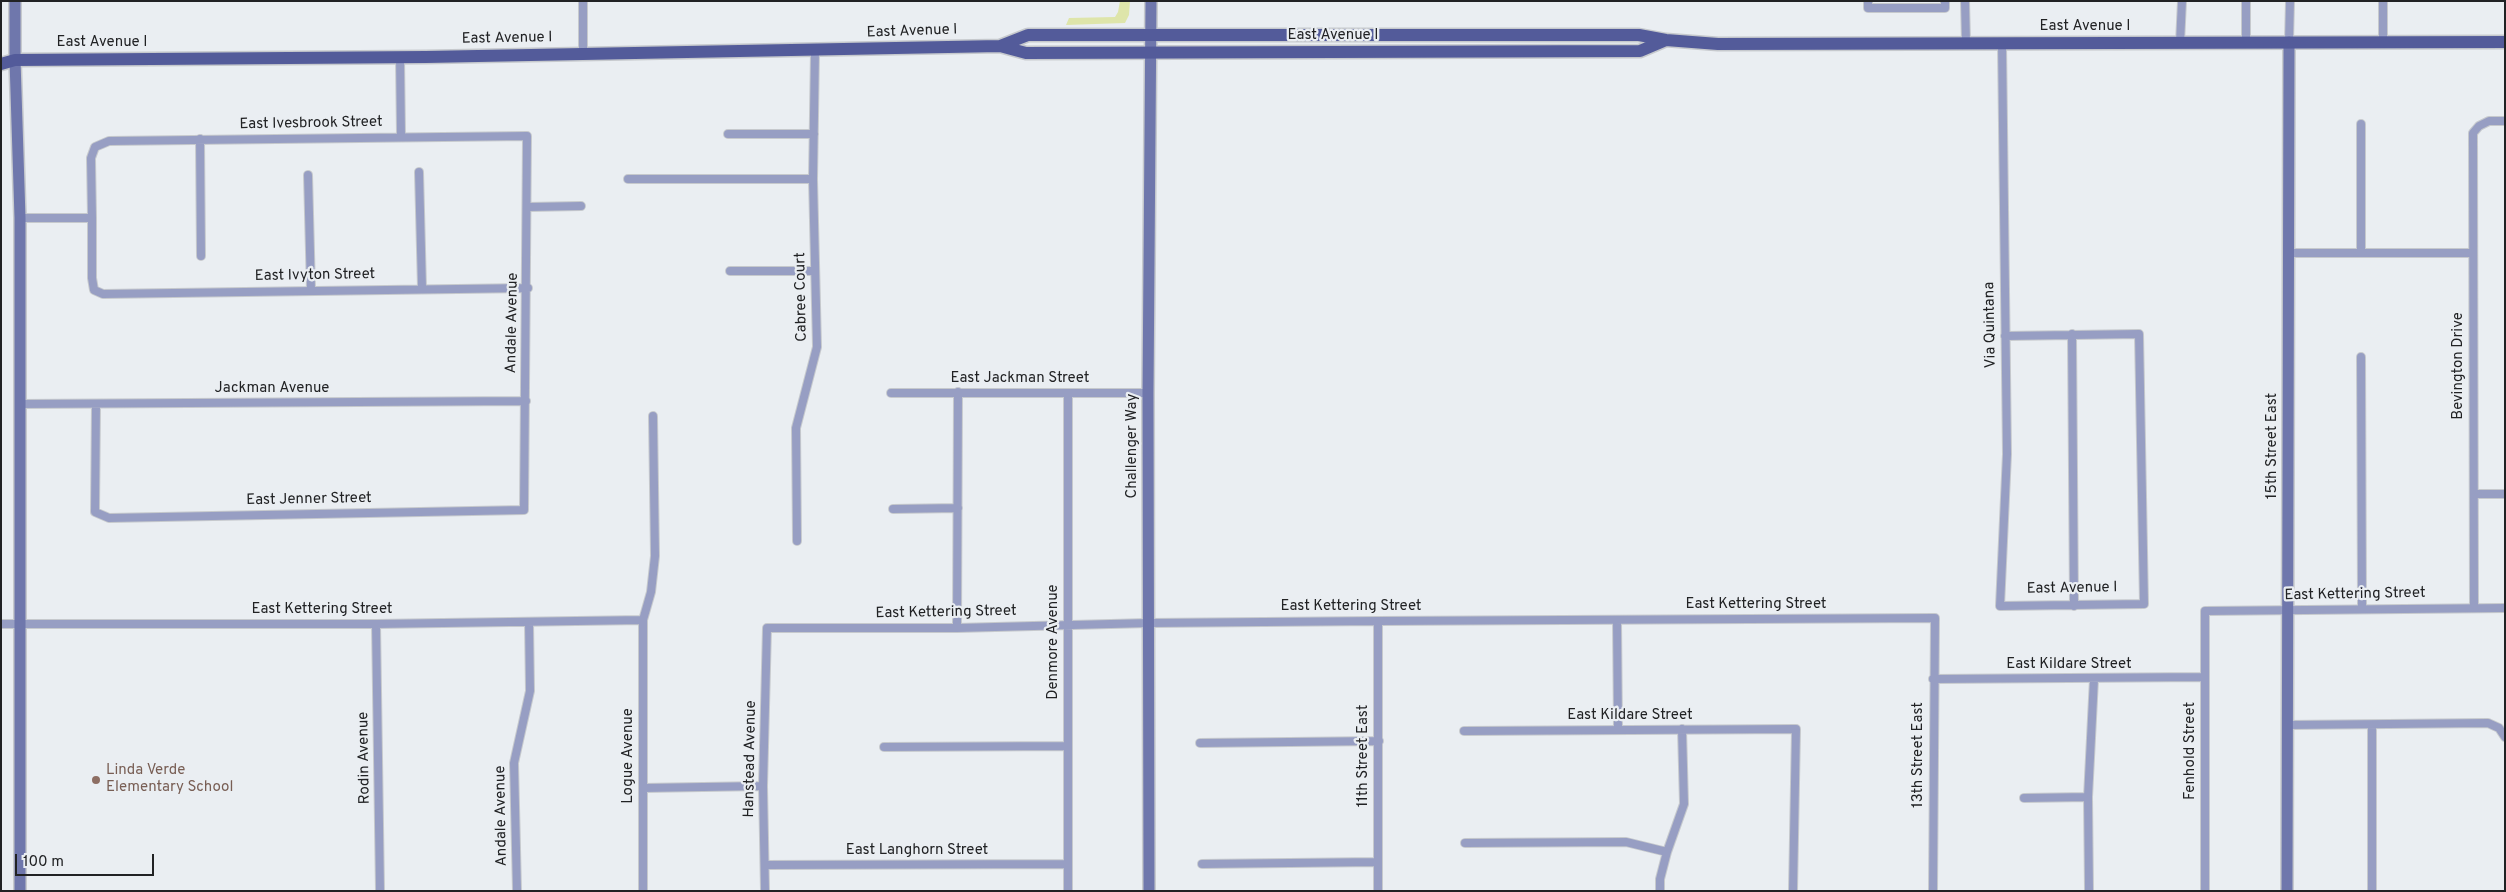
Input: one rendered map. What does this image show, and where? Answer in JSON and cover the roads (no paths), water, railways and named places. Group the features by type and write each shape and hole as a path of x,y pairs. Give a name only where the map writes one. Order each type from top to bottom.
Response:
{"main road":[{"name":"East Avenue I","path":"1000,46 1028,35 1639,35 1666,40 1718,44 2505,42"},
{"path":"1464,35 1465,52"},
{"name":"East Avenue I","path":"1,64 14,60 400,57 816,51 1000,46 1026,54 1640,51 1666,40"},
{"name":"East Avenue I","path":"1,56 14,60"}],"street":[{"path":"15,1 14,60 20,218 20,891"},
{"path":"583,1 583,54"},
{"name":"Challenger Way","path":"1149,891 1148,393 1153,52 1151,1"},
{"path":"1868,5 1945,8 1945,1"},
{"path":"1965,1 1966,43"},
{"path":"2180,43 2182,1"},
{"path":"2246,1 2246,42"},
{"name":"15th Street East","path":"2288,891 2290,1"},
{"path":"2383,1 2383,43"},
{"name":"Via Quintana","path":"2000,606 2007,454 2002,43"},
{"name":"Cabree Court","path":"797,541 796,428 817,347 813,179 816,51"},
{"path":"400,57 402,136"},
{"name":"Bevington Drive","path":"2474,608 2473,133 2479,126 2489,120 2505,121"},
{"path":"2361,124 2361,253"},
{"path":"728,134 814,134"},
{"name":"East Ivesbrook Street","path":"92,218 91,158 95,147 109,141 527,136"},
{"name":"Andale Avenue","path":"524,510 528,288 527,136"},
{"path":"200,139 201,256"},
{"path":"419,172 422,288"},
{"path":"308,175 311,290"},
{"path":"628,179 813,179"},
{"path":"528,207 581,206"},
{"path":"20,218 92,218"},
{"name":"East Ivyton Street","path":"92,218 92,278 94,290 103,294 528,288"},
{"path":"2288,253 2473,253"},
{"path":"730,271 815,271"},
{"path":"2005,336 2072,334 2074,606"},
{"name":"East Avenue I","path":"2000,606 2144,604 2140,334 2072,334"},
{"path":"2361,357 2362,608"},
{"path":"957,628 958,392"},
{"name":"East Jackman Street","path":"891,393 1148,393"},
{"name":"Denmore Avenue","path":"1068,393 1068,891"},
{"name":"Jackman Avenue","path":"19,404 526,400"},
{"name":"East Jenner Street","path":"96,404 95,512 109,518 524,510"},
{"name":"Logue Avenue","path":"643,891 643,620 651,592 655,556 653,416"},
{"path":"2474,494 2505,494"},
{"path":"893,510 958,508"},
{"name":"East Kettering Street","path":"2205,611 2505,608"},
{"name":"Fenhold Street","path":"2205,611 2205,891"},
{"name":"East Kettering Street","path":"767,628 957,628 1067,624 1378,621 1935,618"},
{"name":"13th Street East","path":"1933,891 1933,679 1935,618"},
{"name":"East Kettering Street","path":"1,624 376,624 643,620"},
{"path":"1617,620 1618,730"},
{"name":"11th Street East","path":"1378,621 1378,891"},
{"name":"Andale Avenue","path":"517,891 514,763 530,691 529,622"},
{"name":"Rodin Avenue","path":"376,624 380,891"},
{"name":"Hanstead Avenue","path":"765,891 763,786 767,628"},
{"name":"East Kildare Street","path":"1933,679 2204,677"},
{"path":"2089,891 2088,797 2094,678"},
{"path":"2288,725 2488,723 2499,728 2505,737"},
{"path":"2372,725 2372,891"},
{"path":"1660,891 1660,879 1667,852 1684,804 1682,729"},
{"name":"East Kildare Street","path":"1464,731 1796,729 1793,891"},
{"path":"1200,743 1379,741"},
{"path":"884,747 1068,746"},
{"path":"643,788 763,786"},
{"path":"2024,798 2088,797"},
{"path":"1465,843 1626,842 1667,852"},
{"path":"1202,864 1377,862"},
{"name":"East Langhorn Street","path":"765,865 1068,864"}],"place":[{"name":"Linda Verde Elementary School","path":"96,780"}]}
